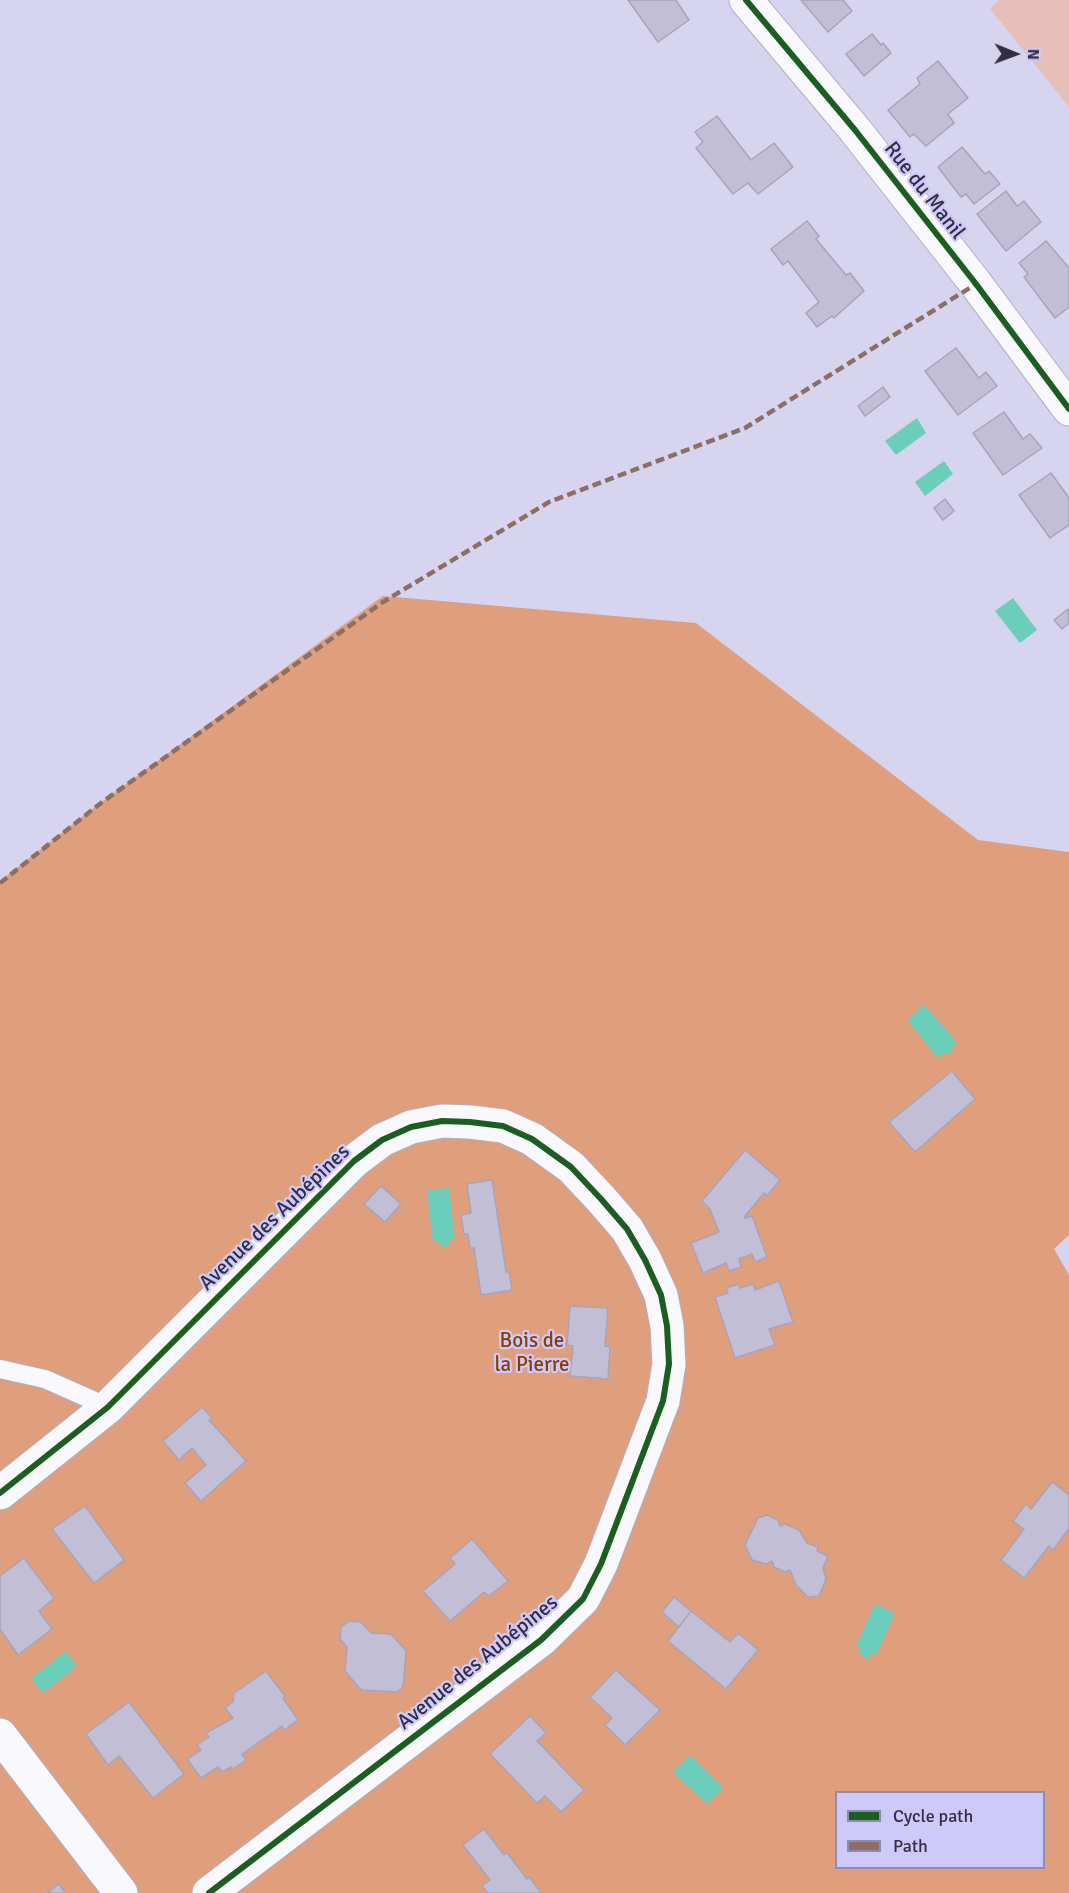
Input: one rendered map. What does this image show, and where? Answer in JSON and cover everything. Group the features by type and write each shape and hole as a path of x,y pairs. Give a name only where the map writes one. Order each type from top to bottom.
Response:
{"street":[{"name":"Rue du Manil","path":"746,0 855,130 962,266 1069,409"},
{"name":"Avenue des Aubépines","path":"0,1494 108,1407 354,1161 382,1140 411,1127 442,1121 471,1122 503,1126 532,1139 571,1167 627,1229 645,1260 661,1295 667,1326 669,1364 663,1401 602,1564 583,1599 541,1640 209,1893"},
{"path":"0,1735 121,1893"}],"lane":[{"path":"0,1369 45,1379 108,1407"}],"shaded area":[{"path":"999,0 1069,0 1069,107 990,9"},
{"path":"917,418 926,433 896,455 885,441"},
{"path":"944,461 953,474 925,496 915,482"},
{"path":"1013,598 1037,630 1020,643 995,611"},
{"path":"924,1005 957,1042 951,1053 944,1053 938,1058 907,1020"},
{"path":"449,1188 455,1239 449,1240 450,1246 441,1247 440,1241 433,1242 427,1190"},
{"path":"875,1604 895,1613 876,1655 871,1653 869,1659 859,1654 861,1649 856,1646"},
{"path":"66,1651 77,1666 43,1693 31,1678"},
{"path":"690,1755 723,1788 707,1804 673,1772"}],"green space":[{"name":"Bois de la Pierre","path":"383,596 696,623 978,840 1069,852 1069,1235 1054,1249 1069,1275 1069,1893 0,1893 0,881 96,806"}],"building":[{"path":"628,0 676,0 689,20 658,42"},
{"path":"801,0 843,0 852,11 828,32"},
{"path":"872,34 891,53 864,76 846,54"},
{"path":"938,61 968,98 948,114 954,123 926,146 914,134 910,137 888,110 920,84 917,78"},
{"path":"717,116 751,160 774,143 793,167 758,194 748,183 733,194 696,148 703,142 695,132"},
{"path":"962,147 985,174 989,171 1000,184 974,204 966,194 961,197 938,167"},
{"path":"1006,191 1017,206 1024,201 1041,222 1006,251 977,214"},
{"path":"807,221 819,236 816,239 846,275 850,273 864,291 834,318 832,316 817,327 806,313 819,302 788,261 783,265 771,249"},
{"path":"1046,241 1069,268 1069,307 1055,318 1024,277 1028,274 1019,263"},
{"path":"956,348 979,378 986,372 997,386 958,415 925,371"},
{"path":"883,387 890,397 865,416 858,406"},
{"path":"1004,412 1023,439 1030,434 1042,448 1003,475 973,433"},
{"path":"1051,473 1069,498 1069,525 1050,538 1019,495"},
{"path":"945,499 954,511 943,520 934,508"},
{"path":"1068,609 1069,623 1062,629 1054,620"},
{"path":"952,1071 975,1099 915,1152 889,1122"},
{"path":"745,1150 780,1180 767,1196 764,1193 745,1216 745,1218 752,1216 767,1257 755,1262 752,1254 739,1259 741,1267 729,1271 726,1263 703,1273 691,1243 719,1232 710,1209 702,1201"},
{"path":"492,1180 506,1272 509,1272 512,1290 481,1295 474,1248 470,1248 468,1234 464,1234 461,1215 471,1213 467,1184"},
{"path":"381,1186 401,1204 385,1222 364,1204"},
{"path":"779,1281 793,1322 769,1329 775,1345 735,1358 715,1297 728,1293 726,1288 739,1284 740,1288 753,1284 755,1290"},
{"path":"570,1306 608,1308 605,1346 610,1347 608,1379 570,1376 573,1346 567,1345"},
{"path":"202,1407 212,1418 209,1420 246,1461 201,1501 185,1483 206,1465 192,1448 179,1460 163,1441"},
{"path":"1052,1482 1069,1495 1069,1528 1053,1550 1049,1546 1024,1578 1001,1560 1024,1529 1013,1521 1026,1504 1031,1509"},
{"path":"85,1506 124,1560 94,1583 52,1529"},
{"path":"767,1515 778,1520 780,1526 785,1524 799,1530 807,1543 818,1547 817,1551 828,1556 823,1568 826,1579 819,1596 808,1597 796,1585 790,1570 785,1572 774,1567 772,1561 766,1564 752,1560 745,1545 758,1518"},
{"path":"472,1539 508,1581 489,1596 484,1592 450,1621 423,1591 455,1564 450,1558"},
{"path":"24,1558 54,1598 39,1611 52,1629 18,1655 0,1629 0,1576"},
{"path":"674,1597 691,1611 679,1627 662,1612"},
{"path":"691,1611 730,1642 738,1633 758,1650 726,1689 668,1641"},
{"path":"349,1621 361,1622 371,1633 391,1634 406,1651 403,1687 397,1692 361,1690 345,1671 347,1647 340,1639 341,1627"},
{"path":"616,1670 660,1710 625,1745 605,1725 612,1718 590,1697"},
{"path":"266,1671 285,1696 283,1698 298,1720 284,1730 282,1726 242,1754 246,1760 233,1769 231,1767 222,1772 218,1767 201,1778 187,1759 201,1750 197,1745 209,1737 206,1733 233,1718 225,1708 233,1702 234,1693"},
{"path":"129,1702 184,1774 153,1798 119,1756 108,1765 86,1734"},
{"path":"530,1716 546,1733 537,1741 584,1790 561,1812 545,1796 537,1803 490,1754"},
{"path":"484,1829 504,1855 507,1853 541,1893 488,1893 482,1886 490,1880 463,1845"},
{"path":"59,1884 65,1893 47,1893"}],"marked path":[{"path":"0,883 101,803 383,602 549,502 745,428 976,284"}],"cycle path":[{"path":"746,0 855,130 976,284 1069,409"},
{"path":"0,1493 108,1407 354,1161 382,1140 411,1127 442,1121 470,1122 503,1126 532,1139 571,1167 601,1199 627,1229 645,1260 661,1295 667,1326 669,1364 663,1401 601,1564 583,1599 541,1640 209,1893"}]}
